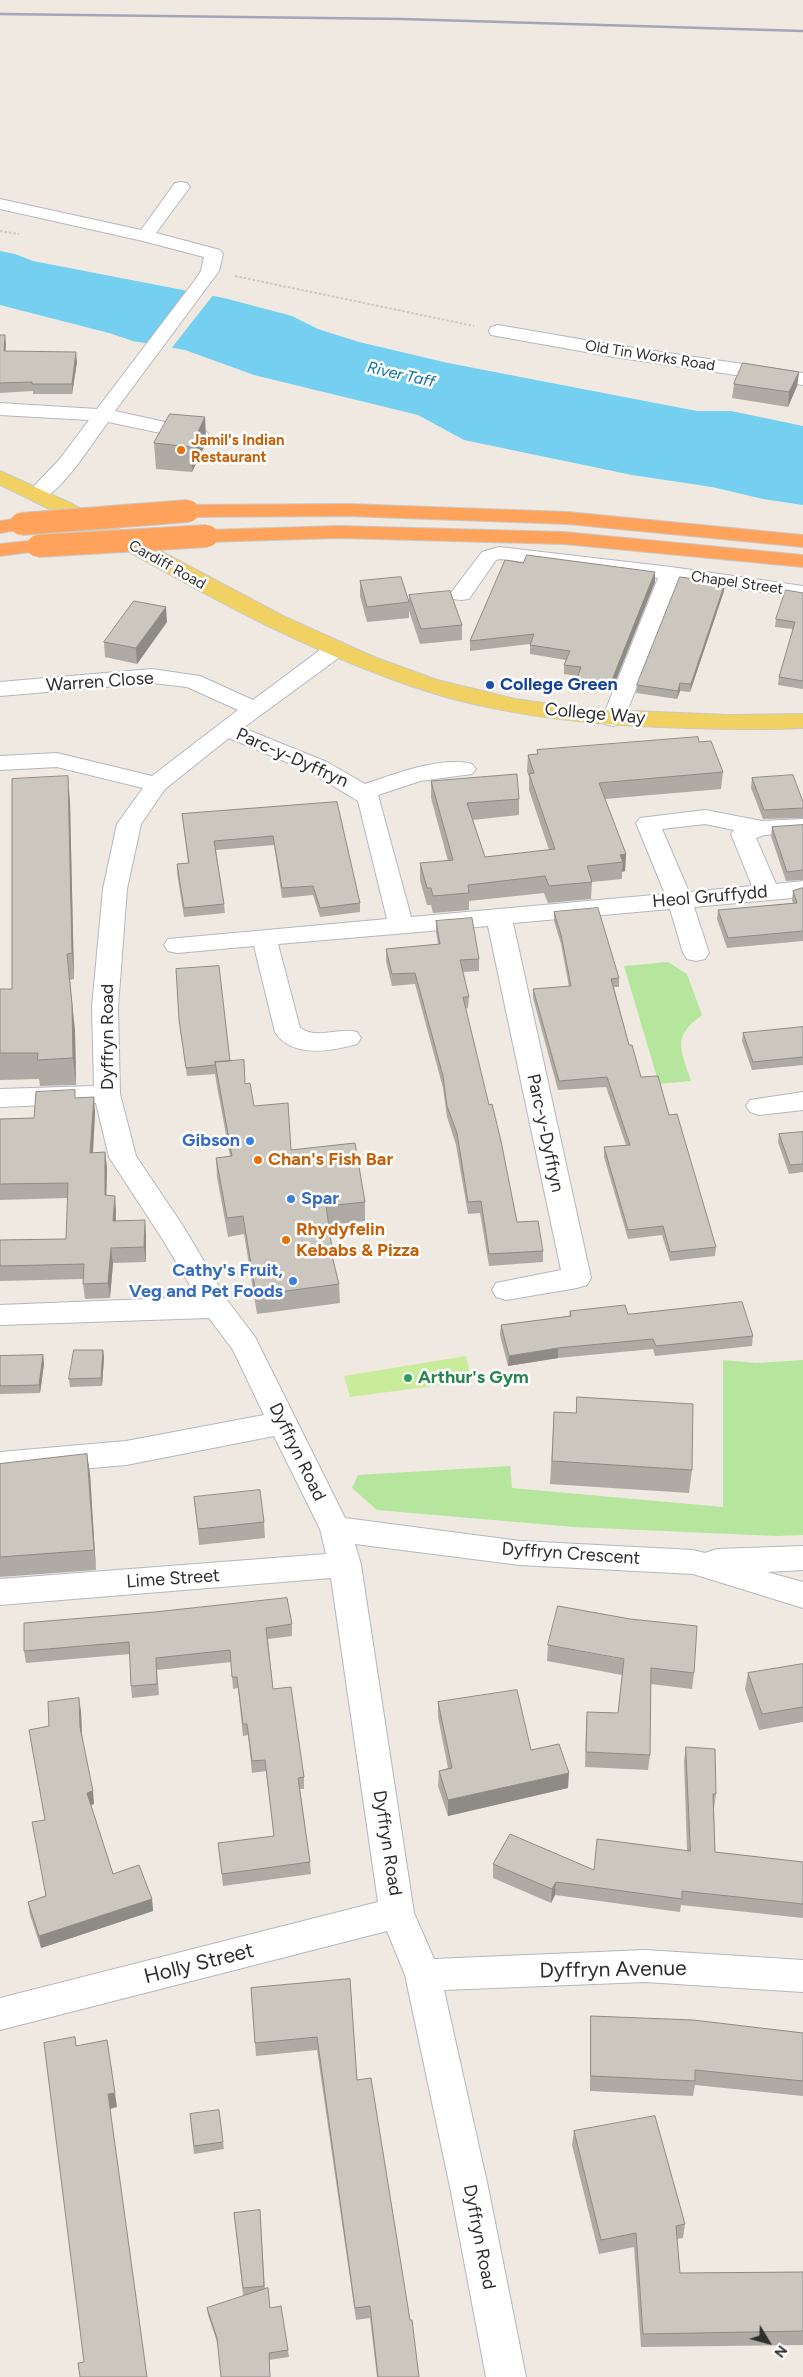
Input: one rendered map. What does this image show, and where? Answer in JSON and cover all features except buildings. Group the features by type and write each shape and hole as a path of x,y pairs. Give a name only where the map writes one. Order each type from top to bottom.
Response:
{"highway":[{"path":"0,527 188,511 348,510 568,518 803,541"},
{"path":"0,550 207,536 339,532 564,538 758,555 803,561"}],"main road":[{"name":"Cardiff Road","path":"0,477 38,494 232,600 336,649"},
{"name":"College Way","path":"336,649 438,686 490,701 613,719 771,724 803,721"}],"street":[{"path":"145,236 180,187"},
{"path":"0,204 145,236 208,270 61,472 38,494"},
{"name":"Old Tin Works Road","path":"498,331 614,352 803,378"},
{"path":"0,409 104,415 201,435"},
{"name":"Chapel Street","path":"461,594 489,556 495,553 671,573 803,592"},
{"path":"613,719 671,573"},
{"name":"Dyffryn Road","path":"336,649 227,729 157,784 129,824 115,889 106,1007 107,1094 123,1157 173,1233 217,1307 245,1345 335,1529 345,1565 397,1913 423,1975 469,2186 506,2377"},
{"name":"Warren Close","path":"0,689 152,676 192,681 255,709"},
{"name":"Parc-y-Dyffryn","path":"227,729 324,770 355,786 369,798 401,926"},
{"path":"0,763 57,760 157,784"},
{"path":"363,792 417,774 464,770"},
{"path":"696,953 680,900 648,823 705,816 762,828 803,826"},
{"path":"762,828 743,834 767,892"},
{"name":"Heol Gruffydd","path":"499,917 803,888"},
{"path":"177,945 499,917"},
{"name":"Parc-y-Dyffryn","path":"499,917 577,1278 506,1290"},
{"path":"264,938 288,1032 299,1041 314,1043 348,1038"},
{"path":"0,1098 107,1094"},
{"path":"760,1106 803,1101"},
{"path":"0,1315 217,1307"},
{"path":"0,1464 126,1453 283,1423"},
{"name":"Dyffryn Crescent","path":"335,1529 520,1553 693,1562 803,1595"},
{"path":"693,1562 803,1558"},
{"name":"Lime Street","path":"0,1592 345,1565"},
{"name":"Holly Street","path":"0,2014 397,1913"},
{"name":"Dyffryn Avenue","path":"423,1975 645,1966 803,1976"}],"path":[{"path":"208,270 498,331"}],"green space":[{"path":"668,962 687,974 702,1015 692,1023 682,1037 682,1052 691,1081 659,1084 624,966"},
{"name":"Arthur's Gym","path":"466,1356 472,1381 350,1397 344,1376"},
{"path":"723,1360 756,1363 803,1360 803,1535 776,1536 574,1527 377,1510 352,1488 358,1475 510,1466 512,1488 723,1507"}],"water":[{"name":"River Taff","path":"0,251 33,261 224,298 292,316 318,329 359,342 448,363 697,411 731,411 803,426 803,505 763,499 712,487 632,475 464,440 418,415 254,375 185,350 133,341 0,305"}],"pier":[{"path":"189,290 214,294 170,350 145,346"}],"railway":[{"path":"0,14 402,19 803,31"}],"place":[{"name":"Jamil's Indian Restaurant","path":"181,450"},
{"name":"College Green","path":"490,685"},
{"name":"Gibson","path":"250,1141"},
{"name":"Chan's Fish Bar","path":"258,1160"},
{"name":"Spar","path":"291,1199"},
{"name":"Rhydyfelin Kebabs & Pizza","path":"286,1240"},
{"name":"Cathy's Fruit, Veg and Pet Foods","path":"293,1281"},
{"name":"Arthur's Gym","path":"408,1378"}]}
